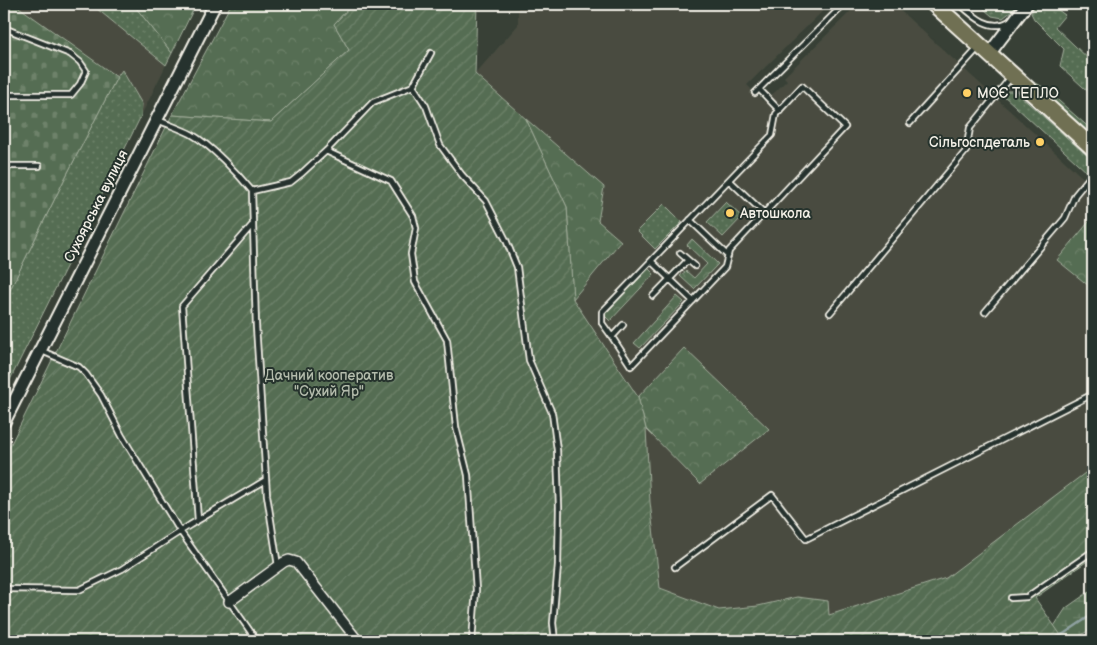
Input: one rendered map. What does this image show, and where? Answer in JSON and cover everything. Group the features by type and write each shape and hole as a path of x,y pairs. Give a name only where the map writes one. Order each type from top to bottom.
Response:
{"main road":[{"path":"934,4 1093,148"}],"street":[{"name":"Сухоярська вулиця","path":"4,422 215,4"},
{"path":"984,50 1019,15 1027,4"},
{"path":"229,602 284,562 289,560 296,562 358,641"}],"lane":[{"path":"755,93 844,4"},
{"path":"960,4 983,22 993,25 1005,24 1019,15"},
{"path":"4,28 70,54 80,62 86,71 80,84 71,95 4,95"},
{"path":"910,123 984,50"},
{"path":"252,191 291,182 326,151 373,102 413,86 431,53"},
{"path":"830,313 966,152 970,128 1012,76"},
{"path":"413,86 426,106 440,146 486,202 506,240 517,267 529,360 552,412 557,450 559,507 558,564 553,623 555,641"},
{"path":"802,86 845,127 729,251 725,267 631,366 602,323 602,312 729,180 772,135 776,114 802,86"},
{"path":"759,89 780,111"},
{"path":"157,120 192,135 242,179 252,191 256,326 266,480 278,566"},
{"path":"326,151 391,181 413,216 416,228 411,254 415,282 447,340 456,427 468,475 476,590 472,641"},
{"path":"4,166 39,166"},
{"path":"986,312 1065,218 1075,194 1093,173"},
{"path":"729,180 764,214"},
{"path":"690,220 728,256"},
{"path":"198,520 182,306 253,224"},
{"path":"680,253 695,266"},
{"path":"653,296 688,260"},
{"path":"651,261 693,301"},
{"path":"612,337 623,325"},
{"path":"40,350 78,367 86,374 101,395 122,436 180,532 257,641"},
{"path":"675,567 772,495 806,539 1093,394"},
{"path":"4,589 79,590 122,569 198,520 266,480"},
{"path":"1011,598 1027,597 1093,550"}],"shaded area":[{"path":"4,4 91,4 166,65 141,116 142,104 122,71 117,77 16,5"},
{"path":"518,4 830,4 747,85 763,101 787,80 784,77 858,4 893,4 1093,187 1093,217 1057,260 1093,290 1093,467 946,578 828,615 827,601 719,610 660,588 650,502 646,429 638,397 573,299 621,241 598,221 604,187 475,74 518,25"}],"green space":[{"path":"91,4 133,4 172,53 166,65"},
{"path":"133,4 196,4 172,53"},
{"path":"231,4 353,4 334,24 349,50 271,122 172,115"},
{"name":"Дачний кооператив \"Сухий Яр\"","path":"353,4 477,4 475,74 526,119 567,207 573,299 638,397 646,429 650,502 660,588 719,610 758,606 797,597 828,601 829,615 946,578 1093,467 1093,557 1035,598 1065,641 4,641 4,458 172,115 271,122 349,50 334,24"},
{"path":"978,4 1018,4 1003,18 992,16"},
{"path":"1039,4 1050,4 1065,15 1055,27 1093,63 1093,96 1060,66 1064,49 1034,19 1031,13 1034,7"},
{"path":"4,5 16,5 117,77 4,302"},
{"path":"122,70 142,104 141,116 4,392 4,302 64,180"},
{"path":"1036,83 1093,131 1093,136 1040,89"},
{"path":"1007,91 1018,94 1092,160 1093,167 1088,173 1003,95"},
{"path":"526,119 604,187 598,221 621,241 573,299 567,207"},
{"path":"726,202 742,217 723,237 707,222"},
{"path":"664,204 682,222 655,249 637,231"},
{"path":"1093,217 1093,280 1089,286 1057,260"},
{"path":"692,239 718,264 694,289 680,276 686,271 694,278 707,264 687,245"},
{"path":"648,268 654,274 610,321 604,315"},
{"path":"677,296 684,302 640,348 634,343"},
{"path":"684,348 769,429 700,484 646,429 638,397"},
{"path":"1093,589 1093,628 1071,641 1039,641 1047,637 1066,608"}],"waterway":[{"path":"1049,641 1065,633 1093,614"}],"place":[{"name":"МОЄ ТЕПЛО","path":"967,93"},
{"name":"Сільгоспдеталь","path":"1040,142"},
{"name":"Автошкола","path":"730,213"}]}
